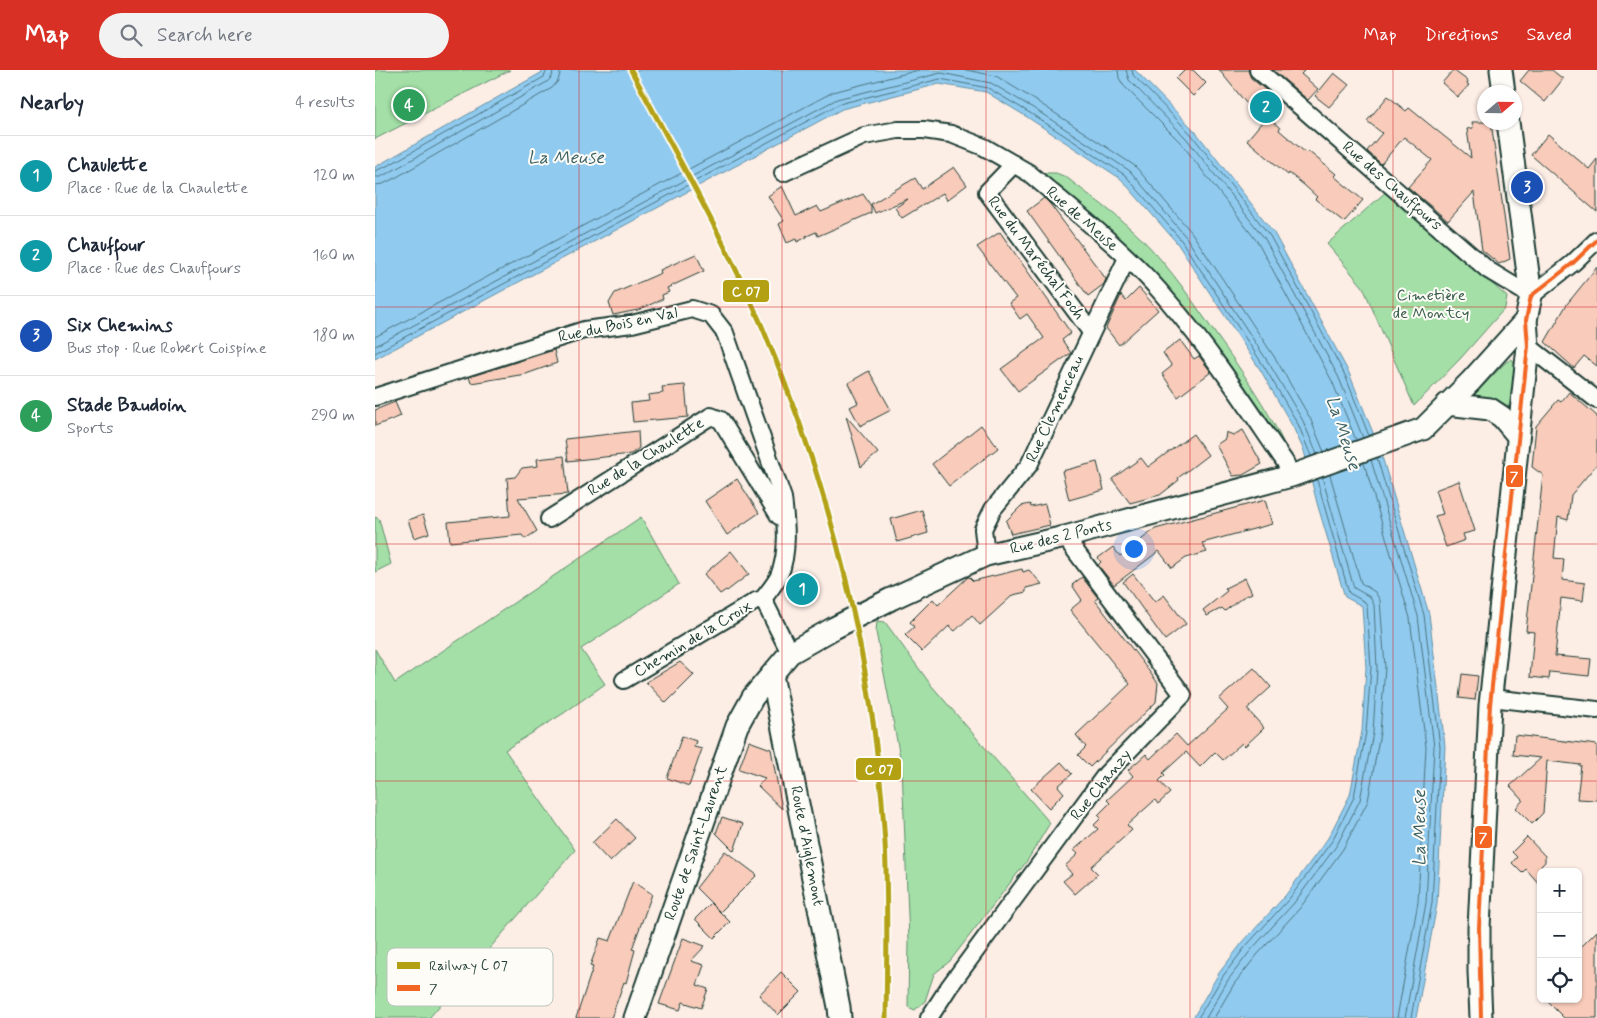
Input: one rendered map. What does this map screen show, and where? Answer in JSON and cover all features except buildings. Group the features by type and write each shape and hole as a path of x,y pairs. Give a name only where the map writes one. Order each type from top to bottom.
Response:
{"street":[{"name":"Rue des Chauffours","path":"1258,70 1488,270 1531,296"},
{"path":"1501,70 1503,85"},
{"name":"Rue de Meuse","path":"783,172 864,136 898,130 924,130 951,134 984,147 1014,164 1029,173 1127,258 1169,301 1215,361 1295,474"},
{"path":"1481,1018 1479,928 1491,698 1528,346 1526,320 1531,296 1509,130"},
{"name":"Rue du Maréchal Foch","path":"1014,164 987,192 1091,332"},
{"path":"1531,296 1573,263 1597,240"},
{"name":"Rue Clemenceau","path":"986,556 983,529 993,509 1029,465 1127,258"},
{"name":"Rue du Bois en Val","path":"375,397 584,330 632,324 692,309 711,315 725,333 783,498 785,519"},
{"name":"Rue des 2 Ponts","path":"790,654 834,628 891,599 986,556 1065,537 1295,474 1423,429 1471,381 1526,320"},
{"path":"1528,346 1597,400"},
{"path":"1447,404 1490,409 1502,417 1518,436"},
{"name":"Rue de la Chaulette","path":"549,519 711,416 721,420 779,516 785,519"},
{"path":"785,519 785,549 779,576 763,599 790,654"},
{"name":"Rue Chanzy","path":"929,1018 1105,774 1183,695 1065,537"},
{"name":"Chemin de la Croix","path":"624,680 756,601 763,599"},
{"name":"Route de Saint-Laurent","path":"635,1018 737,726 753,697 790,654"},
{"name":"Route d'Aiglemont","path":"772,675 840,1018"},
{"path":"1491,698 1597,710"}],"green space":[{"path":"375,70 510,70 375,139"},
{"path":"1029,173 1056,173 1066,177 1115,215 1153,251 1183,288 1242,372 1262,403 1288,452 1169,301"},
{"name":"Cimetière de Montcy","path":"1388,190 1507,297 1505,308 1460,359 1414,406 1363,287 1327,244"},
{"path":"1512,359 1516,376 1511,409 1509,410 1476,398 1475,394 1506,362"},
{"path":"375,517 379,519 391,564 375,572"},
{"path":"641,517 679,584 581,649 605,684 564,713 505,750 575,850 490,948 387,948 387,1006 439,1006 429,1018 375,1018 375,649 395,683"},
{"path":"877,621 885,622 931,685 1050,823 1027,861 950,961 934,974 925,1001 915,1010 908,1007 909,940 902,767 876,632"}],"water":[{"name":"La Meuse","path":"546,70 1135,70 1195,131 1274,233 1349,373 1380,450 1429,614 1445,746 1437,904 1416,1018 1193,1018 1219,973 1242,943 1285,896 1328,838 1350,795 1362,731 1366,668 1362,606 1345,597 1317,503 1304,451 1293,427 1261,371 1177,243 1121,179 986,92 939,84 842,109 375,359 375,167"}],"transit line":[{"path":"631,70 715,228 761,324 809,449 828,513 860,644 880,776 887,887 886,1018"},
{"name":"7","path":"1531,296 1573,263 1597,240"},
{"name":"7","path":"1481,1018 1479,928 1490,705 1528,346 1526,320 1531,296"}],"place":[{"name":"Stade Baudoin","path":"409,105"},
{"name":"Chauffour","path":"1266,107"},
{"name":"Six Chemins","path":"1527,187"},
{"name":"Chaulette","path":"802,589"}]}
